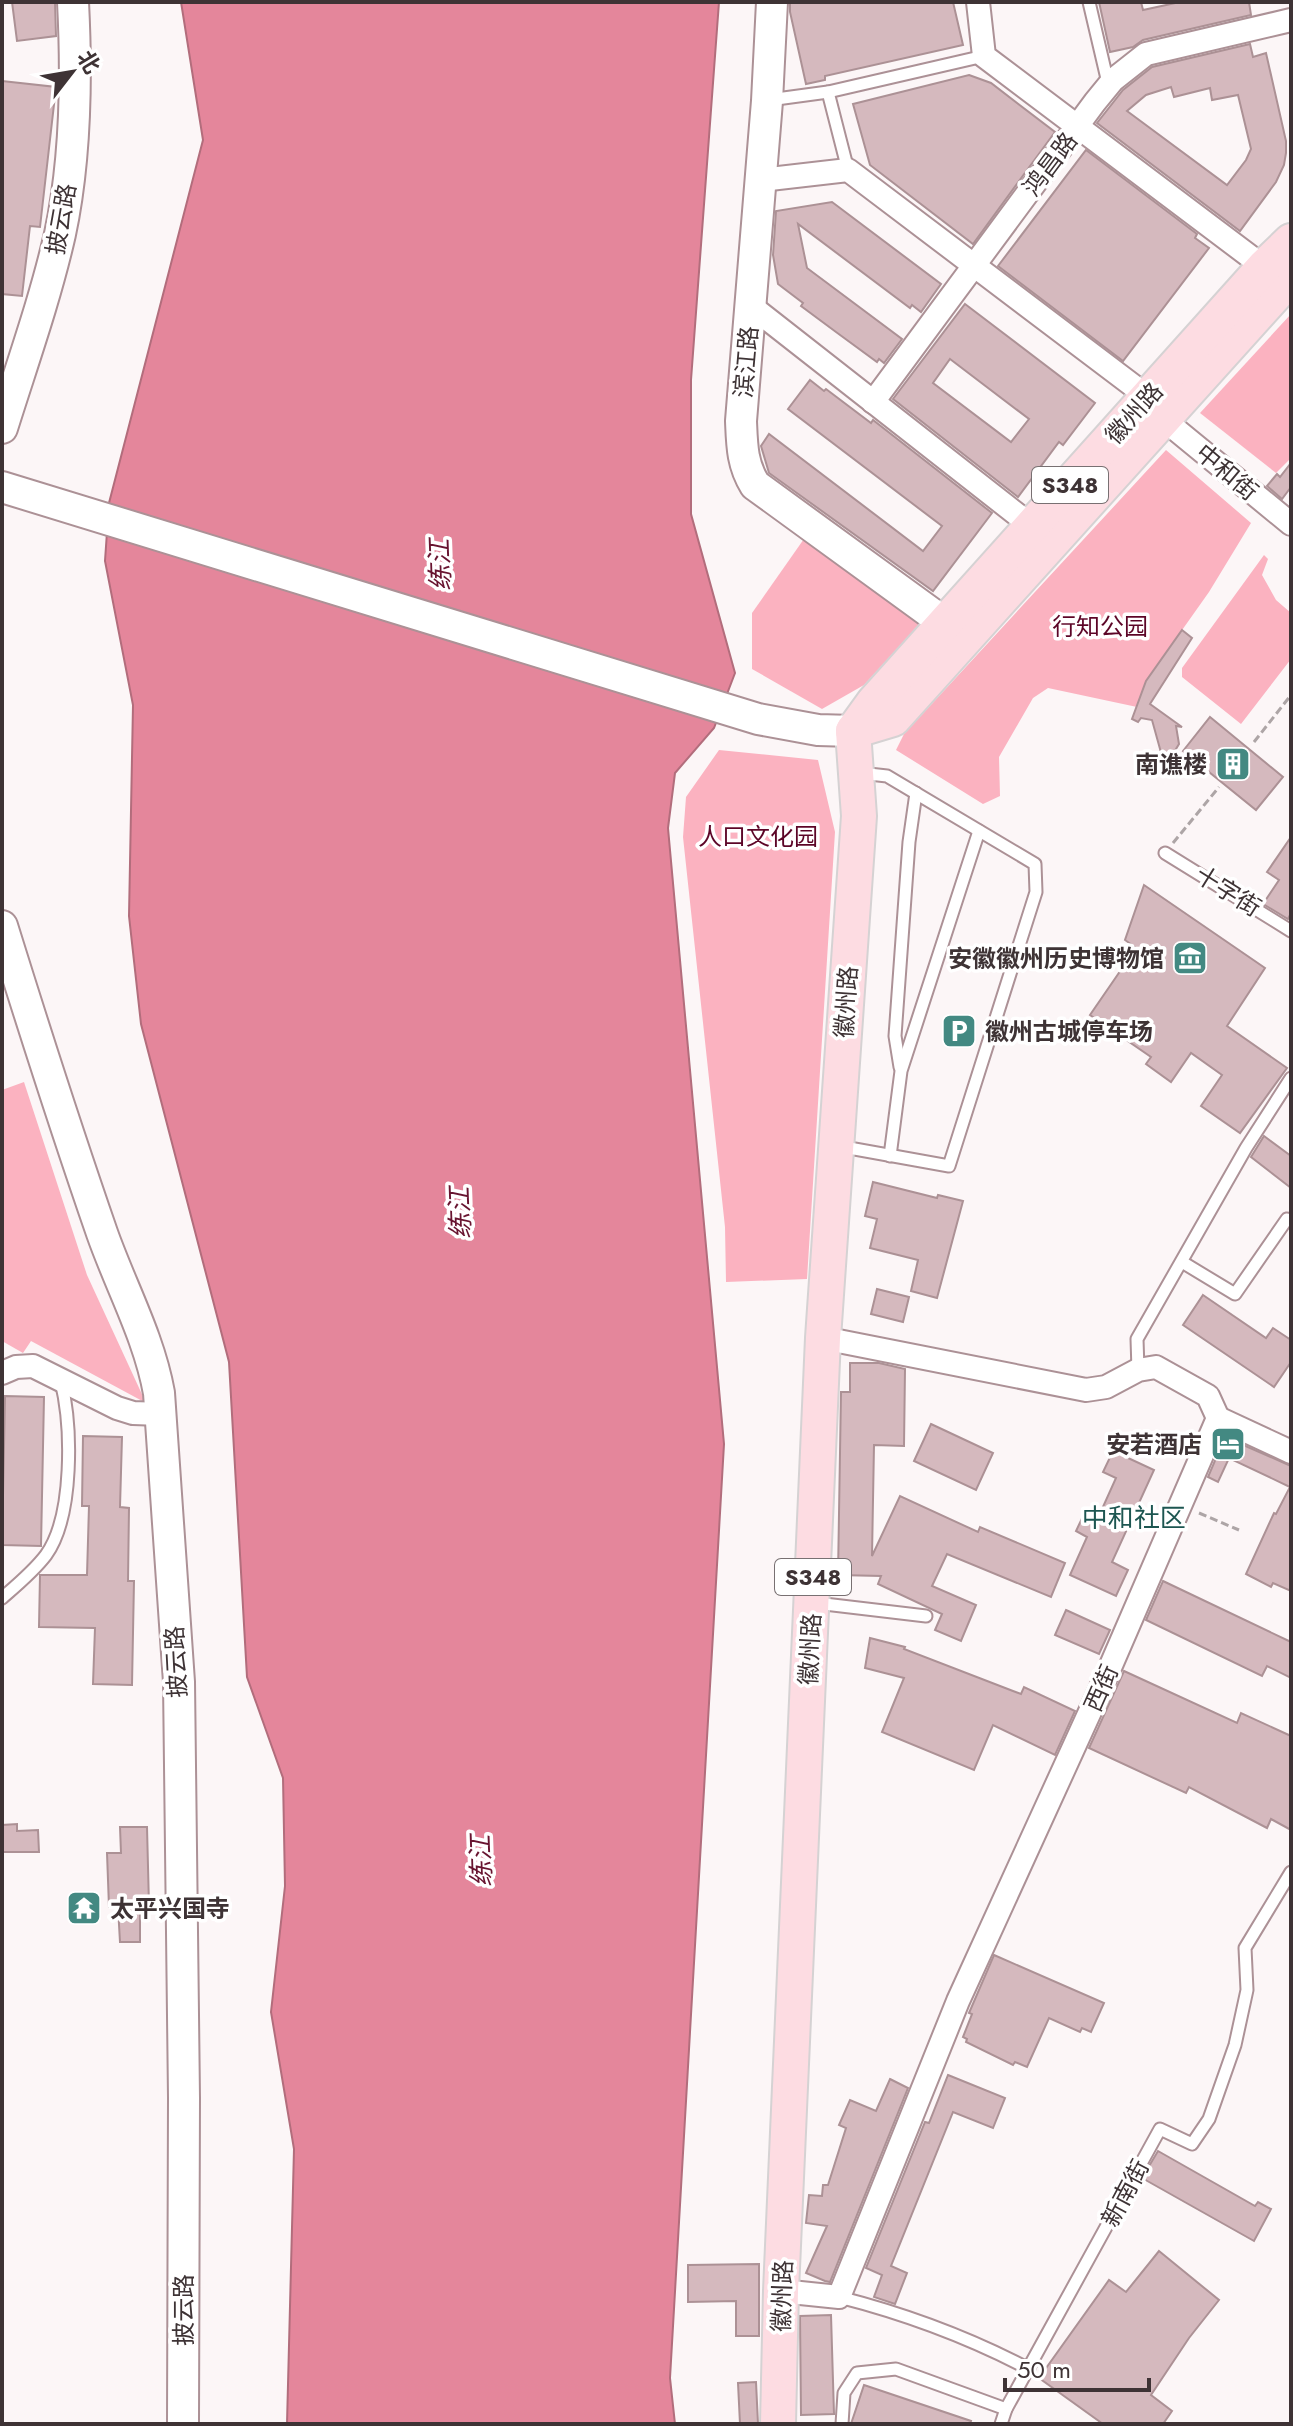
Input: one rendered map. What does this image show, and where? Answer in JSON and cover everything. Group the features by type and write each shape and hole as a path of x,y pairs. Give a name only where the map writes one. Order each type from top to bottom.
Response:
{"main road":[{"name":"徽州路","path":"853,731 893,719 1156,408 1277,272 1291,241"},
{"name":"徽州路","path":"778,2424 781,2291 823,1338 859,816 853,731 874,702 1033,527 1156,408"}],"street":[{"name":"披云路","path":"3,422 49,278 68,186 73,108 73,2"},
{"name":"滨江路","path":"772,2 741,421 742,453 755,485 946,624"},
{"path":"978,2 984,56 1277,272"},
{"name":"鸿昌路","path":"873,402 1109,86 1146,54 1291,20"},
{"path":"761,180 848,170"},
{"name":"中和街","path":"848,170 1156,408 1291,524"},
{"path":"751,306 1033,527"},
{"path":"6,488 758,719 818,730 853,731"},
{"name":"披云路","path":"2,926 62,1118 104,1239 150,1355 159,1393 179,1682 184,2098 183,2424"},
{"path":"823,1338 1086,1390 1106,1387 1138,1370 1156,1367 1208,1396 1218,1418 1291,1452"},
{"path":"2,1373 16,1367 33,1366 117,1408 133,1413 161,1414"},
{"name":"西街","path":"839,2297 958,2001 1109,1670 1218,1418"},
{"path":"781,2291 839,2297"}],"lane":[{"path":"1089,2 1109,86"},
{"path":"767,101 828,92 984,56"},
{"path":"828,92 848,170"},
{"path":"836,1146 949,1166 1036,892 1035,864 887,776 856,772"},
{"path":"901,1071 895,1036 909,842 916,793"},
{"path":"890,1156 901,1071 979,831"},
{"name":"十字街","path":"1165,853 1291,931"},
{"path":"1138,1370 1137,1339 1246,1148 1291,1078"},
{"path":"1182,1262 1235,1294 1287,1219"},
{"path":"2,1598 46,1555 61,1525 70,1439 61,1380"},
{"path":"812,1602 926,1616"},
{"name":"新南街","path":"1029,2369 1160,2129 1192,2144 1209,2119 1235,2045 1247,1990 1245,1948 1291,1872"},
{"path":"839,2297 931,2324 1029,2369 1001,2424"},
{"path":"842,2424 844,2393 857,2373 883,2370 896,2369 1006,2409"}],"path":[{"path":"1254,742 1291,695"},
{"path":"1165,853 1219,787"},
{"path":"1180,1506 1239,1530"}],"green space":[{"path":"1291,314 1291,458 1276,473 1200,413"},
{"name":"行知公园","path":"1166,450 1251,523 1209,592 1146,681 1137,707 1048,688 1033,698 999,757 1000,796 983,804 896,750 904,734"},
{"path":"806,536 919,625 864,685 822,709 752,669 752,613"},
{"path":"1264,555 1268,559 1262,575 1276,600 1291,613 1291,659 1241,724 1182,677 1182,668"},
{"name":"人口文化园","path":"719,750 818,760 835,832 807,1279 726,1282 725,1227 683,837 686,797"},
{"path":"24,1082 87,1275 146,1403 31,1341 23,1353 2,1341 2,1090"}],"water":[{"name":"练江","path":"181,2 719,2 691,380 691,514 735,673 714,728 675,773 668,828 724,1444 670,2378 675,2424 287,2424 294,2149 271,2012 285,1886 283,1778 247,1677 229,1362 141,1024 129,916 133,705 105,561 109,503 203,140"}],"building":[{"path":"12,2 55,2 56,36 17,41"},
{"path":"790,2 953,2 963,45 825,76 825,80 806,84"},
{"path":"1099,2 1141,2 1143,10 1180,2 1249,2 1251,15 1143,40 1133,47 1110,52"},
{"path":"1250,44 1253,57 1266,53 1286,153 1276,182 1240,231 1097,123 1123,90 1152,67","holes":["1171,87 1174,97 1210,88 1212,100 1238,95 1251,149 1227,185 1127,111 1146,95"]},
{"path":"969,75 991,83 1055,132 973,244 870,165 853,104"},
{"path":"2,81 56,87 40,227 30,226 22,296 2,294"},
{"path":"1086,150 1197,234 1195,238 1209,248 1123,361 998,266"},
{"path":"832,202 941,284 921,312 912,305 910,308 798,224 807,268 902,339 884,363 879,359 877,362 801,306 803,303 778,284 773,255 776,211"},
{"path":"965,304 1095,403 1063,445 1059,442 1018,497 893,399","holes":["950,359 1029,419 1011,442 933,383"]},
{"path":"810,380 871,423 873,420 992,513 933,591 769,473 761,446 769,434 923,551 942,526 788,409"},
{"path":"1291,463 1291,487 1282,499 1267,486 1277,474 1280,477"},
{"path":"1182,630 1192,638 1150,704 1182,727 1176,726 1179,744 1165,767 1152,720 1141,718 1138,722 1132,719 1146,681"},
{"name":"南谯楼","path":"1210,717 1283,777 1256,810 1183,751"},
{"path":"1291,837 1291,913 1288,919 1263,904 1279,880 1267,872"},
{"path":"1144,885 1265,968 1227,1026 1287,1068 1240,1133 1201,1106 1222,1075 1191,1053 1171,1082 1146,1064 1151,1057 1090,1015 1136,948 1125,940"},
{"path":"1264,1136 1291,1156 1291,1188 1251,1157"},
{"path":"873,1182 937,1198 938,1195 963,1201 937,1298 911,1291 918,1260 870,1248 877,1219 865,1216"},
{"path":"877,1289 909,1297 903,1322 871,1314"},
{"path":"1203,1295 1266,1338 1273,1328 1291,1340 1291,1362 1274,1387 1183,1325"},
{"path":"850,1363 879,1363 905,1369 904,1446 874,1445 872,1556 900,1496 978,1532 980,1527 1065,1563 1051,1597 947,1554 932,1586 976,1605 961,1641 935,1630 942,1614 878,1584 881,1576 838,1575 841,1392 850,1392"},
{"path":"5,1396 44,1397 41,1546 2,1545"},
{"path":"931,1424 993,1453 976,1490 914,1461"},
{"path":"83,1436 122,1437 120,1507 129,1508 128,1581 134,1581 132,1685 93,1684 95,1628 39,1627 40,1575 87,1575 89,1506 82,1506"},
{"path":"1225,1437 1291,1466 1291,1591 1273,1583 1271,1587 1246,1574 1274,1513 1290,1487 1229,1458 1218,1482 1208,1477"},
{"path":"1113,1451 1154,1470 1112,1562 1128,1570 1116,1596 1070,1575 1087,1537 1076,1531 1085,1512 1098,1518 1116,1478 1103,1472"},
{"path":"1163,1581 1291,1642 1291,1678 1267,1666 1262,1676 1146,1620"},
{"path":"1066,1610 1110,1630 1099,1654 1055,1635"},
{"path":"870,1638 905,1647 1021,1694 1024,1687 1075,1711 1055,1755 993,1725 974,1770 882,1732 904,1678 865,1668"},
{"path":"1124,1671 1237,1723 1241,1713 1291,1736 1291,1830 1271,1819 1267,1828 1189,1787 1186,1793 1089,1748"},
{"path":"17,1824 17,1831 38,1830 39,1852 2,1852 2,1825"},
{"path":"120,1827 147,1827 149,1906 140,1906 140,1942 120,1942 118,1907 109,1907 107,1853 121,1853"},
{"path":"994,1955 1104,2003 1091,2032 1082,2028 1080,2032 1049,2018 1027,2067 1015,2062 1013,2065 966,2042 967,2039 963,2037 972,2014 969,2013"},
{"path":"948,2075 1005,2098 993,2128 953,2112 891,2266 907,2273 895,2304 874,2297 882,2275 866,2268 925,2122 929,2123"},
{"path":"890,2079 908,2088 830,2282 825,2281 806,2273 827,2226 806,2223 809,2195 822,2196 823,2185 828,2185 846,2128 839,2125 850,2100 876,2111"},
{"path":"1158,2151 1255,2206 1258,2202 1271,2209 1254,2241 1142,2178"},
{"path":"1159,2251 1219,2300 1151,2395 1172,2411 1163,2424 1103,2424 1039,2378 1109,2280 1126,2292"},
{"path":"759,2264 759,2336 736,2336 736,2301 688,2302 688,2265"},
{"path":"831,2315 834,2414 801,2415 800,2316"},
{"path":"756,2382 758,2424 740,2424 738,2383"},
{"path":"864,2385 971,2421 970,2424 851,2424"}],"place":[{"name":"南谯楼","path":"1233,764"},
{"name":"安徽徽州历史博物馆","path":"1190,958"},
{"name":"徽州古城停车场","path":"959,1031"},
{"name":"安若酒店","path":"1228,1444"},
{"name":"太平兴国寺","path":"84,1908"}],"district":[{"name":"中和社区","path":"1134,1518"}]}
